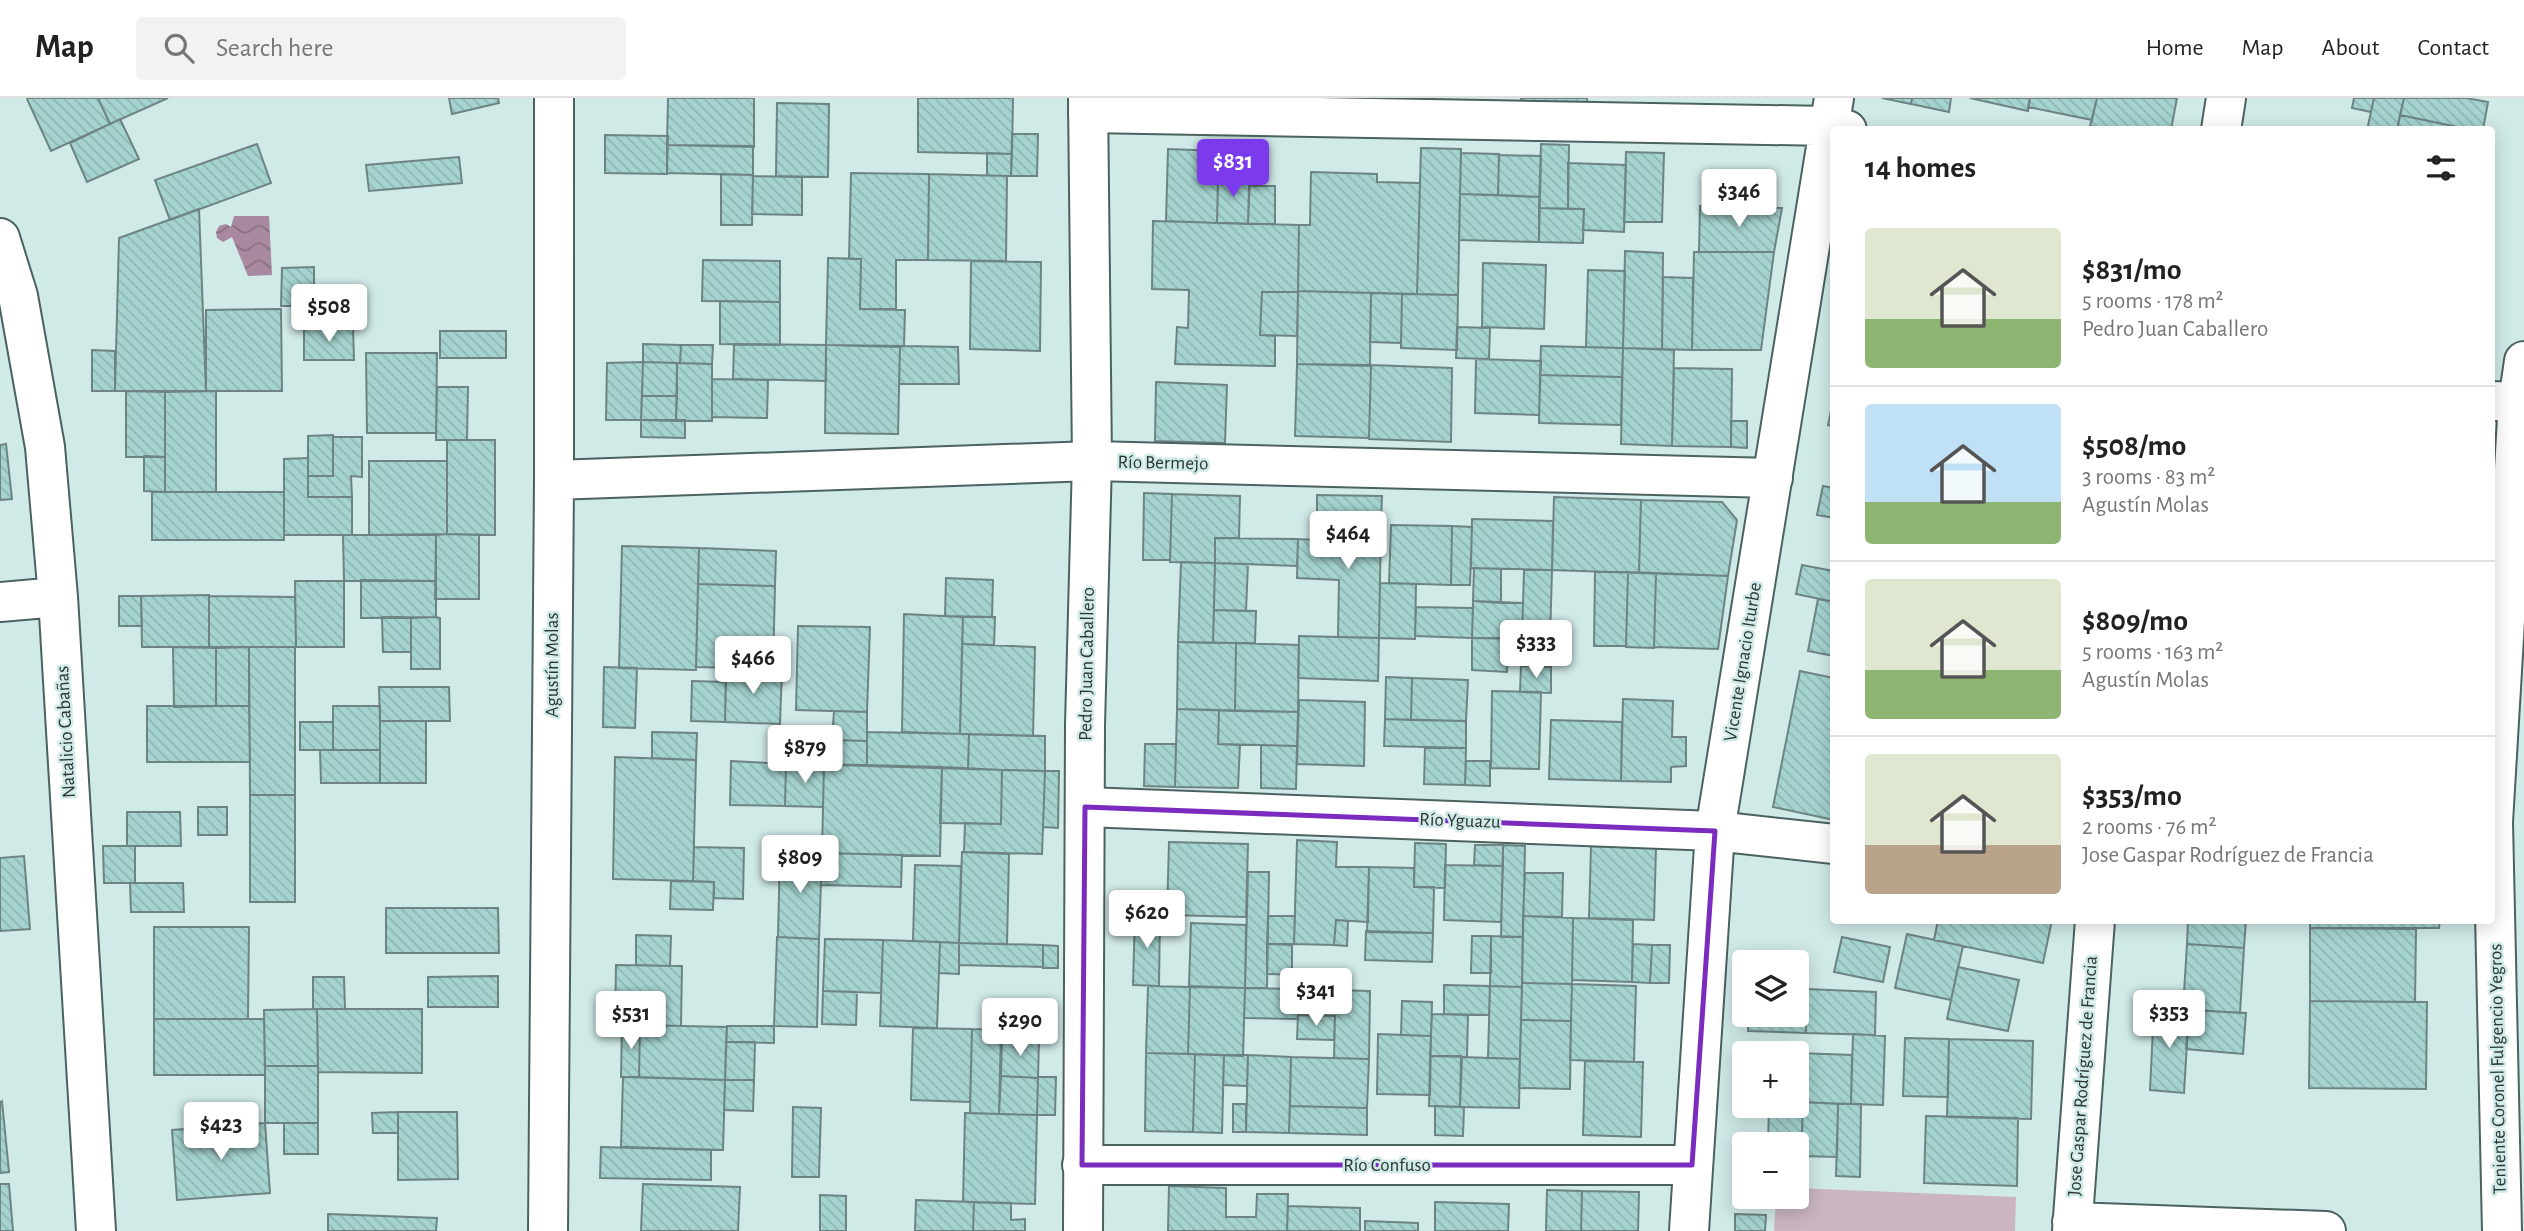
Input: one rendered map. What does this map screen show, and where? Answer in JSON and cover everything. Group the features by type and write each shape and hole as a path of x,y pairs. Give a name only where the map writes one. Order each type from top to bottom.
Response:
{"street":[{"name":"Agustín Molas","path":"548,1231 554,98"},
{"path":"2222,126 2226,98"},
{"path":"1088,106 1837,118"},
{"name":"Pedro Juan Caballero","path":"1083,1231 1085,807 1092,461 1088,106"},
{"name":"Vicente Ignacio Iturbe","path":"1689,1231 1715,831 1773,478 1830,157"},
{"name":"Natalicio Cabañas","path":"0,238 18,296 45,447 58,597 96,1231"},
{"name":"Teniente Coronel Fulgencio Yegros","path":"2495,775 2511,402 2524,361"},
{"name":"Río Bermejo","path":"554,480 1092,461 1773,478"},
{"path":"0,602 58,597"},
{"name":"Río Yguazu","path":"1085,807 1715,831 1830,844"},
{"name":"Teniente Coronel Fulgencio Yegros","path":"2495,913 2502,1231"},
{"name":"Jose Gaspar Rodríguez de Francia","path":"2072,1227 2095,924"},
{"name":"Río Confuso","path":"1082,1165 1692,1165"},
{"path":"2072,1227 2326,1231"}],"highlighted area":[{"path":"1085,807 1715,831 1692,1165 1082,1165"}],"shaded area":[{"path":"1809,1188 2016,1197 2015,1231 1774,1231 1775,1209 1809,1209"}],"water":[{"path":"234,216 269,216 272,275 248,276 232,237 223,242 217,238 219,226 226,224 231,227"}],"building":[{"path":"98,98 110,124 51,151 27,99"},
{"path":"98,98 168,98 110,124"},
{"path":"449,98 498,98 499,103 452,114"},
{"path":"668,98 754,98 754,147 667,145"},
{"path":"918,98 1013,98 1012,154 918,152"},
{"path":"1521,98 1587,98 1587,103 1521,101"},
{"path":"1882,98 1912,98 1911,104"},
{"path":"1912,98 1951,98 1949,112 1911,104"},
{"path":"1970,98 2030,98 2028,111"},
{"path":"2030,98 2097,98 2092,120 2028,107"},
{"path":"2097,98 2177,98 2172,126 2090,126"},
{"path":"2354,98 2374,98 2371,112 2352,108"},
{"path":"2374,98 2404,98 2398,126 2368,126"},
{"path":"2404,98 2466,98 2488,102 2484,126 2453,126 2400,115"},
{"path":"777,103 829,104 828,177 776,176"},
{"path":"2400,115 2453,126 2398,126"},
{"path":"120,119 139,159 87,182 70,143"},
{"path":"1012,134 1038,134 1037,176 1011,176"},
{"path":"605,135 668,136 667,174 605,173"},
{"path":"257,144 271,183 170,220 155,180"},
{"path":"1541,144 1569,145 1568,209 1539,208"},
{"path":"667,145 753,146 753,175 667,173"},
{"path":"1421,148 1461,149 1458,295 1417,294"},
{"path":"1168,149 1219,151 1217,223 1166,221"},
{"path":"1626,152 1664,153 1662,222 1624,222"},
{"path":"987,153 1012,154 1011,176 987,176"},
{"path":"1461,153 1499,154 1498,195 1460,194"},
{"path":"1499,155 1541,156 1540,197 1498,195"},
{"path":"459,157 462,183 369,191 366,165"},
{"path":"1568,163 1626,165 1624,232 1583,230 1584,209 1568,209"},
{"path":"1311,172 1377,174 1377,182 1420,183 1417,294 1298,291 1299,225 1310,225"},
{"path":"851,173 929,174 928,260 896,260 896,309 860,309 861,259 849,259"},
{"path":"721,174 753,175 752,225 721,225"},
{"path":"929,174 1007,176 1006,261 928,260"},
{"path":"1218,175 1250,176 1248,224 1217,223"},
{"path":"753,176 802,177 802,215 752,214"},
{"path":"1249,186 1275,186 1275,224 1248,224"},
{"path":"1460,194 1540,197 1539,242 1459,240"},
{"path":"1700,206 1782,208 1774,252 1699,252"},
{"path":"1539,208 1584,209 1583,243 1539,242"},
{"path":"199,209 206,391 115,391 119,238"},
{"path":"1153,221 1299,225 1298,292 1262,292 1260,335 1275,336 1275,366 1175,364 1177,327 1188,328 1189,290 1152,289"},
{"path":"1625,251 1663,253 1662,349 1623,348"},
{"path":"1694,252 1774,252 1761,350 1692,350"},
{"path":"828,258 861,259 860,309 905,310 904,346 826,345"},
{"path":"703,260 780,261 780,302 702,301"},
{"path":"971,261 1041,262 1040,351 970,349"},
{"path":"1483,263 1546,265 1544,329 1482,327"},
{"path":"314,267 314,306 281,306 282,268"},
{"path":"1588,270 1625,271 1623,348 1586,347"},
{"path":"1663,277 1693,278 1692,350 1662,349"},
{"path":"1298,291 1371,293 1370,366 1297,364"},
{"path":"1262,292 1298,292 1297,336 1260,335"},
{"path":"1371,293 1402,294 1401,343 1370,342"},
{"path":"1402,294 1458,295 1457,350 1401,348"},
{"path":"720,301 780,302 780,345 720,344"},
{"path":"281,309 282,391 206,391 206,310"},
{"path":"304,327 353,327 354,360 304,360"},
{"path":"1457,327 1490,328 1489,359 1456,358"},
{"path":"440,331 506,331 506,358 440,358"},
{"path":"643,344 681,345 680,363 643,362"},
{"path":"734,344 826,345 826,381 733,379"},
{"path":"681,345 713,345 712,364 680,363"},
{"path":"826,345 900,347 898,434 825,433"},
{"path":"1541,346 1623,348 1622,377 1540,375"},
{"path":"900,347 958,347 959,384 899,384"},
{"path":"1623,348 1674,350 1672,446 1621,444"},
{"path":"92,350 115,351 115,391 92,391"},
{"path":"366,353 437,353 436,433 367,433"},
{"path":"1476,359 1541,361 1539,415 1475,413"},
{"path":"643,362 677,363 677,396 642,396"},
{"path":"643,362 641,420 606,420 607,363"},
{"path":"677,363 712,364 712,421 676,421"},
{"path":"1297,364 1371,365 1369,438 1295,436"},
{"path":"1371,365 1452,368 1451,442 1369,439"},
{"path":"1674,368 1732,369 1731,447 1672,446"},
{"path":"1540,375 1622,377 1621,425 1539,423"},
{"path":"712,379 768,380 767,418 712,417"},
{"path":"1156,382 1227,385 1225,443 1155,441"},
{"path":"437,387 468,387 467,440 436,440"},
{"path":"126,391 165,392 165,457 126,457"},
{"path":"216,391 216,492 165,492 165,392"},
{"path":"642,396 677,396 676,421 641,420"},
{"path":"641,420 685,420 685,438 641,437"},
{"path":"1731,421 1747,421 1747,448 1731,447"},
{"path":"333,435 333,476 308,476 308,436"},
{"path":"333,437 362,437 362,477 351,476 352,497 308,497 308,476 333,476"},
{"path":"447,440 495,440 495,535 447,534"},
{"path":"6,444 12,499 0,500 0,445"},
{"path":"144,456 165,457 165,492 144,491"},
{"path":"308,458 308,497 352,497 352,535 284,535 284,459"},
{"path":"369,461 447,461 447,534 369,535"},
{"path":"1823,486 1830,487 1830,517 1817,515"},
{"path":"152,492 284,492 284,540 152,540"},
{"path":"1144,493 1172,494 1170,560 1143,560"},
{"path":"1172,494 1240,496 1239,538 1215,538 1215,563 1170,562"},
{"path":"1317,495 1382,496 1381,521 1317,520"},
{"path":"1554,497 1641,500 1639,573 1552,570"},
{"path":"1641,500 1722,502 1737,520 1728,576 1639,573"},
{"path":"1472,519 1553,521 1552,570 1471,568"},
{"path":"1317,520 1381,521 1379,638 1338,637 1339,580 1297,578 1298,539 1316,540"},
{"path":"1391,525 1452,526 1451,585 1389,583"},
{"path":"1452,526 1472,527 1470,585 1451,585"},
{"path":"343,535 436,535 436,581 344,581"},
{"path":"436,535 479,535 479,599 435,599"},
{"path":"1215,538 1298,539 1297,566 1215,563"},
{"path":"622,546 699,548 696,670 619,668"},
{"path":"699,548 776,551 775,586 698,584"},
{"path":"1181,562 1215,563 1213,643 1178,642"},
{"path":"1215,563 1248,564 1246,611 1214,610"},
{"path":"1802,565 1830,570 1830,601 1796,594"},
{"path":"1474,568 1501,569 1501,603 1473,601"},
{"path":"1524,570 1552,570 1550,640 1522,639"},
{"path":"1595,572 1628,572 1626,646 1594,646"},
{"path":"1628,572 1656,573 1654,648 1626,647"},
{"path":"1656,573 1728,576 1718,649 1654,647"},
{"path":"946,578 993,580 992,617 945,616"},
{"path":"361,580 436,581 436,617 361,618"},
{"path":"295,581 344,581 344,647 296,647"},
{"path":"1380,583 1416,584 1415,639 1379,638"},
{"path":"698,584 775,586 773,669 696,667"},
{"path":"209,595 209,647 142,647 141,596"},
{"path":"119,596 141,596 142,626 119,626"},
{"path":"209,596 295,597 296,647 209,647"},
{"path":"1818,599 1830,601 1830,655 1808,651"},
{"path":"1473,601 1523,603 1522,639 1472,638"},
{"path":"1416,607 1473,608 1472,638 1415,636"},
{"path":"1214,610 1256,611 1255,643 1213,643"},
{"path":"904,614 963,617 960,734 902,732"},
{"path":"382,617 411,618 411,652 383,652"},
{"path":"963,617 995,617 994,645 962,644"},
{"path":"411,618 440,618 440,669 411,669"},
{"path":"798,626 870,627 867,712 796,710"},
{"path":"1299,636 1379,638 1378,681 1298,678"},
{"path":"1472,638 1508,638 1507,672 1472,670"},
{"path":"1521,639 1550,640 1550,667 1521,666"},
{"path":"1178,642 1236,643 1235,711 1177,709"},
{"path":"1236,643 1299,645 1298,712 1235,711"},
{"path":"962,644 1035,647 1033,736 960,734"},
{"path":"173,647 216,648 216,706 174,707"},
{"path":"249,647 295,647 295,795 250,795"},
{"path":"249,647 249,706 216,706 216,648"},
{"path":"1521,666 1551,667 1551,693 1520,692"},
{"path":"604,667 637,668 635,728 603,727"},
{"path":"726,667 782,670 780,724 725,722"},
{"path":"1800,671 1830,677 1830,819 1773,807"},
{"path":"1386,677 1412,678 1411,720 1385,719"},
{"path":"1412,678 1468,680 1466,721 1411,720"},
{"path":"692,681 726,682 725,722 691,721"},
{"path":"379,687 449,687 450,721 380,721"},
{"path":"1492,691 1541,692 1539,769 1491,768"},
{"path":"1623,699 1673,701 1672,737 1686,737 1686,766 1671,767 1671,782 1621,781"},
{"path":"1299,700 1365,702 1364,766 1297,764"},
{"path":"147,706 249,706 250,762 147,762"},
{"path":"333,706 380,706 380,750 333,750"},
{"path":"1177,709 1219,710 1218,744 1240,745 1238,788 1175,787"},
{"path":"1219,710 1298,712 1297,746 1218,744"},
{"path":"834,711 867,712 867,741 832,740"},
{"path":"1385,719 1466,721 1466,748 1384,746"},
{"path":"1551,720 1622,722 1621,781 1549,779"},
{"path":"380,721 426,721 426,783 380,783"},
{"path":"300,722 333,722 333,750 300,750"},
{"path":"652,732 697,733 696,760 652,758"},
{"path":"867,732 969,734 968,769 867,766"},
{"path":"969,734 1045,736 1045,771 968,769"},
{"path":"834,740 867,741 867,766 833,765"},
{"path":"1145,744 1176,744 1175,787 1144,786"},
{"path":"1261,745 1297,746 1296,789 1261,788"},
{"path":"1425,747 1466,748 1465,785 1424,784"},
{"path":"320,750 380,750 380,783 321,783"},
{"path":"615,757 696,760 693,881 613,879"},
{"path":"731,761 786,764 785,806 730,805"},
{"path":"1466,761 1490,761 1490,786 1465,785"},
{"path":"786,764 824,764 823,807 785,806"},
{"path":"824,764 942,767 940,856 822,853"},
{"path":"942,767 1002,770 1001,824 940,823"},
{"path":"1002,770 1045,771 1042,854 964,852 965,823 1001,824"},
{"path":"1045,771 1059,771 1058,828 1043,827"},
{"path":"250,795 295,795 295,902 250,902"},
{"path":"198,807 227,807 227,835 198,835"},
{"path":"127,812 180,812 181,846 127,846"},
{"path":"1297,840 1337,842 1336,867 1369,867 1368,922 1336,920 1334,945 1294,944"},
{"path":"1169,842 1248,844 1246,917 1167,915"},
{"path":"1415,843 1446,844 1445,888 1414,887"},
{"path":"1475,845 1503,845 1503,866 1474,865"},
{"path":"1503,845 1525,846 1523,937 1501,937"},
{"path":"103,846 135,846 135,883 104,883"},
{"path":"1591,846 1656,848 1654,920 1589,918"},
{"path":"694,847 744,848 743,899 714,898 714,882 693,881"},
{"path":"780,851 822,853 819,939 778,937"},
{"path":"962,852 1009,854 1007,944 959,943"},
{"path":"822,853 902,855 901,887 821,885"},
{"path":"24,856 30,929 0,931 0,858"},
{"path":"915,865 961,866 959,943 913,941"},
{"path":"1445,865 1503,866 1501,922 1444,920"},
{"path":"1369,867 1414,868 1414,887 1434,887 1433,933 1367,932"},
{"path":"1248,872 1269,872 1267,988 1245,988"},
{"path":"1525,873 1563,873 1562,917 1523,916"},
{"path":"671,881 714,882 713,910 670,909"},
{"path":"130,883 183,883 184,912 131,912"},
{"path":"386,908 498,908 499,953 386,953"},
{"path":"1135,913 1160,914 1159,986 1133,985"},
{"path":"1268,916 1295,916 1294,944 1267,944"},
{"path":"1523,916 1573,918 1572,984 1522,983"},
{"path":"1573,918 1633,920 1632,982 1572,980"},
{"path":"1336,920 1348,921 1347,946 1334,945"},
{"path":"1191,923 1246,925 1245,988 1189,986"},
{"path":"1937,924 2051,924 2043,963 1934,940"},
{"path":"2188,924 2246,924 2244,948 2187,944"},
{"path":"2310,924 2440,924 2439,928 2310,928"},
{"path":"154,927 249,927 248,1019 154,1019"},
{"path":"2310,928 2416,929 2415,1002 2310,1001"},
{"path":"1366,931 1433,933 1432,962 1365,960"},
{"path":"1907,934 1963,946 1951,1000 1895,988"},
{"path":"636,935 671,936 670,966 636,965"},
{"path":"1472,936 1491,936 1491,973 1471,973"},
{"path":"1491,936 1523,937 1522,987 1490,986"},
{"path":"777,937 819,939 817,1027 774,1026"},
{"path":"1842,937 1890,947 1883,982 1834,972"},
{"path":"825,939 883,940 881,993 823,991"},
{"path":"883,940 940,942 937,1028 880,1026"},
{"path":"940,942 959,943 959,974 939,973"},
{"path":"959,943 1043,945 1043,967 959,965"},
{"path":"1267,944 1292,945 1292,975 1267,974"},
{"path":"1633,944 1652,945 1650,983 1632,982"},
{"path":"2187,944 2244,948 2240,1013 2183,1009"},
{"path":"1043,945 1058,946 1058,968 1043,968"},
{"path":"1652,945 1670,945 1669,983 1650,983"},
{"path":"616,965 682,966 681,1026 615,1024"},
{"path":"1958,967 2019,980 2008,1031 1947,1019"},
{"path":"498,976 498,1007 428,1007 428,977"},
{"path":"313,977 344,977 345,1009 313,1009"},
{"path":"1522,983 1572,984 1571,1021 1521,1020"},
{"path":"1572,984 1636,986 1634,1062 1570,1060"},
{"path":"1444,985 1490,986 1489,1015 1444,1014"},
{"path":"1148,986 1190,987 1188,1054 1146,1053"},
{"path":"1490,986 1522,987 1520,1059 1488,1058"},
{"path":"1190,987 1245,988 1243,1056 1188,1054"},
{"path":"1245,988 1299,989 1298,1019 1244,1018"},
{"path":"1299,989 1370,991 1369,1059 1334,1058 1335,1016 1298,1015"},
{"path":"1809,989 1876,992 1875,1035 1806,1033 1806,1027 1809,1027"},
{"path":"823,991 857,992 856,1025 822,1024"},
{"path":"1402,1001 1432,1002 1431,1036 1401,1035"},
{"path":"2310,1001 2427,1002 2426,1089 2309,1088"},
{"path":"2154,1007 2189,1010 2184,1093 2150,1090"},
{"path":"317,1009 422,1009 422,1073 318,1072"},
{"path":"317,1009 318,1066 265,1066 264,1010"},
{"path":"2189,1010 2246,1013 2243,1054 2186,1049"},
{"path":"1432,1014 1468,1015 1467,1057 1430,1056"},
{"path":"1298,1015 1335,1016 1334,1040 1297,1039"},
{"path":"154,1019 264,1019 265,1075 154,1075"},
{"path":"1521,1020 1571,1021 1570,1089 1519,1088"},
{"path":"622,1025 640,1025 639,1077 621,1077"},
{"path":"640,1025 727,1027 725,1080 639,1077"},
{"path":"727,1026 774,1026 774,1043 726,1042"},
{"path":"1748,1027 1806,1027 1806,1033 1748,1031"},
{"path":"913,1028 972,1029 970,1102 911,1100"},
{"path":"972,1029 1001,1030 999,1114 970,1113"},
{"path":"1378,1034 1431,1036 1430,1095 1377,1094"},
{"path":"1853,1034 1885,1036 1883,1105 1851,1104"},
{"path":"1002,1038 1039,1039 1038,1078 1001,1076"},
{"path":"1905,1038 1949,1039 1948,1097 1903,1096"},
{"path":"1949,1039 2033,1041 2031,1119 1947,1117"},
{"path":"726,1042 755,1042 754,1080 725,1080"},
{"path":"1146,1053 1195,1054 1193,1132 1145,1131"},
{"path":"1809,1053 1852,1055 1851,1104 1809,1102"},
{"path":"1195,1054 1224,1055 1222,1133 1193,1132"},
{"path":"1224,1055 1248,1055 1247,1086 1223,1085"},
{"path":"1248,1055 1291,1057 1289,1133 1246,1132"},
{"path":"1430,1056 1461,1056 1460,1107 1429,1106"},
{"path":"1291,1057 1369,1059 1367,1108 1290,1106"},
{"path":"1462,1057 1520,1059 1519,1108 1460,1107"},
{"path":"1585,1061 1643,1062 1641,1137 1583,1135"},
{"path":"265,1066 318,1066 318,1123 265,1123"},
{"path":"1001,1076 1038,1078 1037,1115 999,1114"},
{"path":"623,1077 725,1080 723,1150 621,1147"},
{"path":"1038,1077 1056,1077 1055,1115 1037,1115"},
{"path":"725,1080 754,1080 753,1111 724,1110"},
{"path":"2,1101 9,1172 0,1173 0,1102"},
{"path":"1809,1102 1838,1104 1837,1157 1809,1156 1809,1132 1802,1132 1802,1118 1809,1118"},
{"path":"1233,1104 1246,1104 1246,1132 1233,1132"},
{"path":"1838,1104 1861,1104 1860,1177 1836,1176"},
{"path":"1290,1106 1367,1108 1367,1135 1289,1133"},
{"path":"1435,1106 1464,1107 1463,1136 1435,1135"},
{"path":"793,1107 821,1108 819,1177 792,1177"},
{"path":"398,1112 398,1133 373,1133 372,1113"},
{"path":"398,1112 457,1112 458,1179 398,1180"},
{"path":"965,1113 1037,1115 1035,1204 963,1202"},
{"path":"1926,1116 2018,1118 2017,1186 1924,1183"},
{"path":"1769,1118 1803,1118 1802,1132 1768,1132"},
{"path":"265,1123 270,1193 177,1200 172,1130"},
{"path":"284,1123 318,1123 318,1154 284,1154"},
{"path":"601,1147 711,1150 711,1180 600,1178"},
{"path":"0,1184 9,1184 13,1231 0,1231"},
{"path":"643,1184 740,1187 738,1231 641,1231"},
{"path":"1169,1186 1226,1188 1226,1217 1256,1217 1257,1194 1288,1194 1287,1231 1168,1231"},
{"path":"1169,1186 1226,1188 1226,1217 1256,1217 1257,1194 1288,1194 1287,1231 1168,1231"},
{"path":"1547,1190 1582,1191 1581,1231 1546,1231"},
{"path":"1582,1191 1639,1192 1638,1231 1581,1231"},
{"path":"820,1195 846,1196 846,1231 820,1231"},
{"path":"916,1200 974,1202 973,1231 915,1231"},
{"path":"974,1202 1011,1203 1011,1220 1025,1219 1025,1231 973,1231"},
{"path":"1435,1202 1509,1204 1508,1231 1435,1231"},
{"path":"1288,1206 1360,1208 1360,1231 1287,1231"},
{"path":"328,1214 437,1218 436,1231 328,1231"},
{"path":"1735,1214 1766,1215 1765,1231 1735,1231"},
{"path":"1365,1221 1418,1223 1418,1231 1365,1231"}]}
